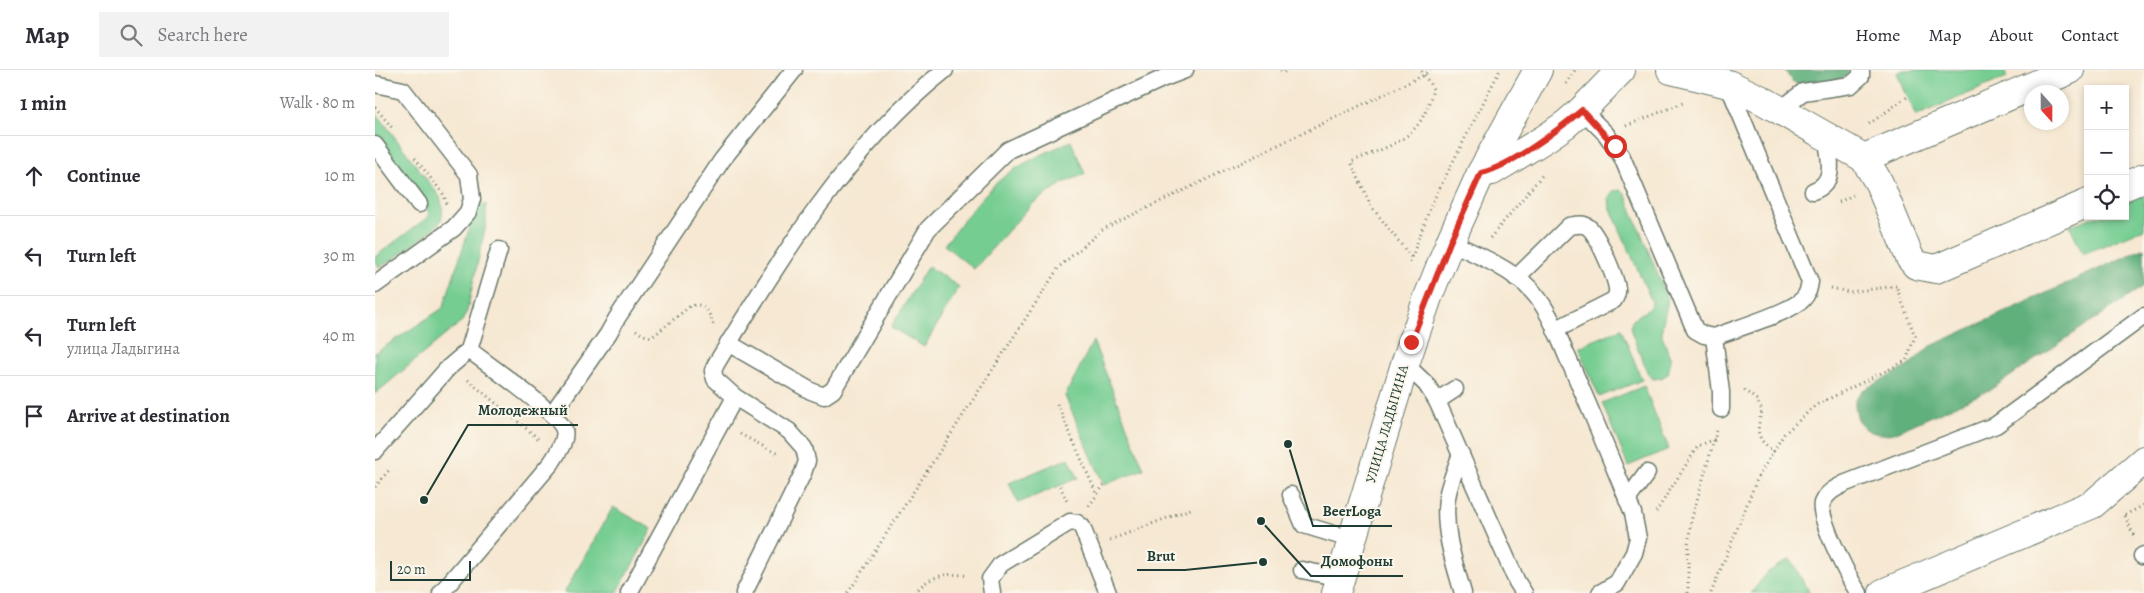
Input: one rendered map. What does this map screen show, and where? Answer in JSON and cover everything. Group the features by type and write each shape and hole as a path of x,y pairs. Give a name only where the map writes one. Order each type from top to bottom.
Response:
{"street":[{"name":"УЛИЦА ЛАДЫГИНА","path":"1338,585 1405,364 1450,242 1481,173 1538,70"},
{"path":"1481,173 1492,171 1547,138 1582,110 1621,70"},
{"path":"1671,70 1729,84 1780,110 1864,158 1879,183 1910,258 1916,265 1924,268 1936,269 2084,204"},
{"path":"1864,158 2071,70"},
{"path":"2129,184 2144,178"},
{"path":"1883,593 2093,504 2144,460"}],"lane":[{"path":"552,414 608,334 722,160 794,70"},
{"path":"743,593 803,473 807,461 804,448 789,431 735,397 715,379 713,371 782,258 849,168 898,111 945,70"},
{"path":"726,347 823,396 833,390 927,229 1008,150 1185,70"},
{"path":"1780,110 1803,92 1851,85 1861,76 1861,70"},
{"path":"375,84 403,90 469,175 472,199 468,212 454,228 375,285"},
{"path":"1582,110 1606,134 1622,157 1695,330 1704,335 1714,337 1789,309 1803,300 1808,293 1810,282 1729,84"},
{"path":"1813,191 1823,187 1829,174 1833,140"},
{"path":"375,145 419,204"},
{"path":"1517,278 1569,226 1579,224 1588,226 1594,233 1615,277 1618,291 1614,300 1555,330"},
{"path":"1450,242 1476,254 1517,278 1531,289 1538,298 1555,330 1633,513 1637,538 1634,553 1617,583 1599,593"},
{"path":"375,451 448,368 469,350 483,310 499,250"},
{"path":"1859,593 1850,580 1822,516 1821,504 1828,493 1846,482 1995,424 2144,316"},
{"path":"1714,337 1721,409"},
{"path":"441,593 552,462 565,434 564,427 552,414 469,350"},
{"path":"1405,364 1426,384 1437,401 1517,582 1524,593"},
{"path":"1437,401 1455,389"},
{"path":"629,593 735,397"},
{"path":"1461,454 1447,497 1447,519 1449,544 1463,593"},
{"path":"1627,500 1647,473"},
{"path":"1291,495 1304,526 1353,540"},
{"path":"991,586 1001,564 1071,522 1077,523 1088,541 1108,593"},
{"path":"1302,570 1338,585"}],"path":[{"path":"1281,70 1283,73 1288,70"},
{"path":"1411,257 1371,206 1351,162 1408,136 1419,126 1428,110 1433,89 1421,70"},
{"path":"848,593 1059,267 1077,250 1103,229 1424,75 1430,70"},
{"path":"1833,140 1907,97"},
{"path":"1711,593 1759,477 1784,434 1816,405 1905,360 1912,347 1915,336 1897,286 1849,292"},
{"path":"617,318 643,336 652,337 689,307 695,304 703,306 709,312 726,347"},
{"path":"1719,373 1757,400 1763,411 1758,426 1759,434 1763,443 1773,452"},
{"path":"467,379 542,442"},
{"path":"1057,404 1097,495"},
{"path":"1688,593 1688,545 1691,521 1715,439 1721,409"},
{"path":"1637,538 1657,511 1698,446 1715,439"},
{"path":"1115,538 1193,508"},
{"path":"915,593 927,582 942,575 957,574 991,586"}],"green space":[{"path":"1785,70 1847,70 1849,73 1840,79 1807,85 1795,83 1790,79"},
{"path":"1904,70 2004,70 2007,77 1916,116 1897,73"},
{"path":"375,111 440,197 443,210 441,220 435,227 400,254 379,267 375,260 376,256 428,217 429,213 375,140"},
{"path":"1071,141 1085,174 1063,183 1032,204 974,269 944,245 982,197 1000,180 1024,164"},
{"path":"1621,190 1625,193 1668,300 1662,336 1671,360 1668,374 1661,378 1653,379 1648,374 1631,331 1633,321 1650,307 1652,302 1610,207 1609,198 1613,191"},
{"path":"2144,195 2144,229 2083,254 2070,226 2085,220 2129,220 2129,201"},
{"path":"480,204 486,205 486,224 467,311 462,321 375,394 375,353 443,308 475,211"},
{"path":"2144,248 2144,286 1990,390 1894,433 1885,434 1870,431 1860,423 1855,408 1855,399 1863,390 1907,367 1929,347"},
{"path":"928,266 959,287 924,347 891,327"},
{"path":"1621,329 1642,380 1599,397 1578,347"},
{"path":"1093,341 1144,469 1104,485 1065,396"},
{"path":"1644,386 1669,449 1628,466 1602,403"},
{"path":"1069,458 1078,478 1018,503 1009,483"},
{"path":"613,507 652,529 617,593 564,593"},
{"path":"1790,559 1810,593 1751,593 1768,572"}],"place":[{"name":"BeerLoga","path":"1288,444"},
{"name":"Молодежный","path":"424,500"},
{"name":"Домофоны","path":"1261,521"},
{"name":"Brut","path":"1263,562"}],"route":[{"path":"1411,342 1450,242 1481,173 1492,171 1547,138 1582,110 1615,146"}]}
